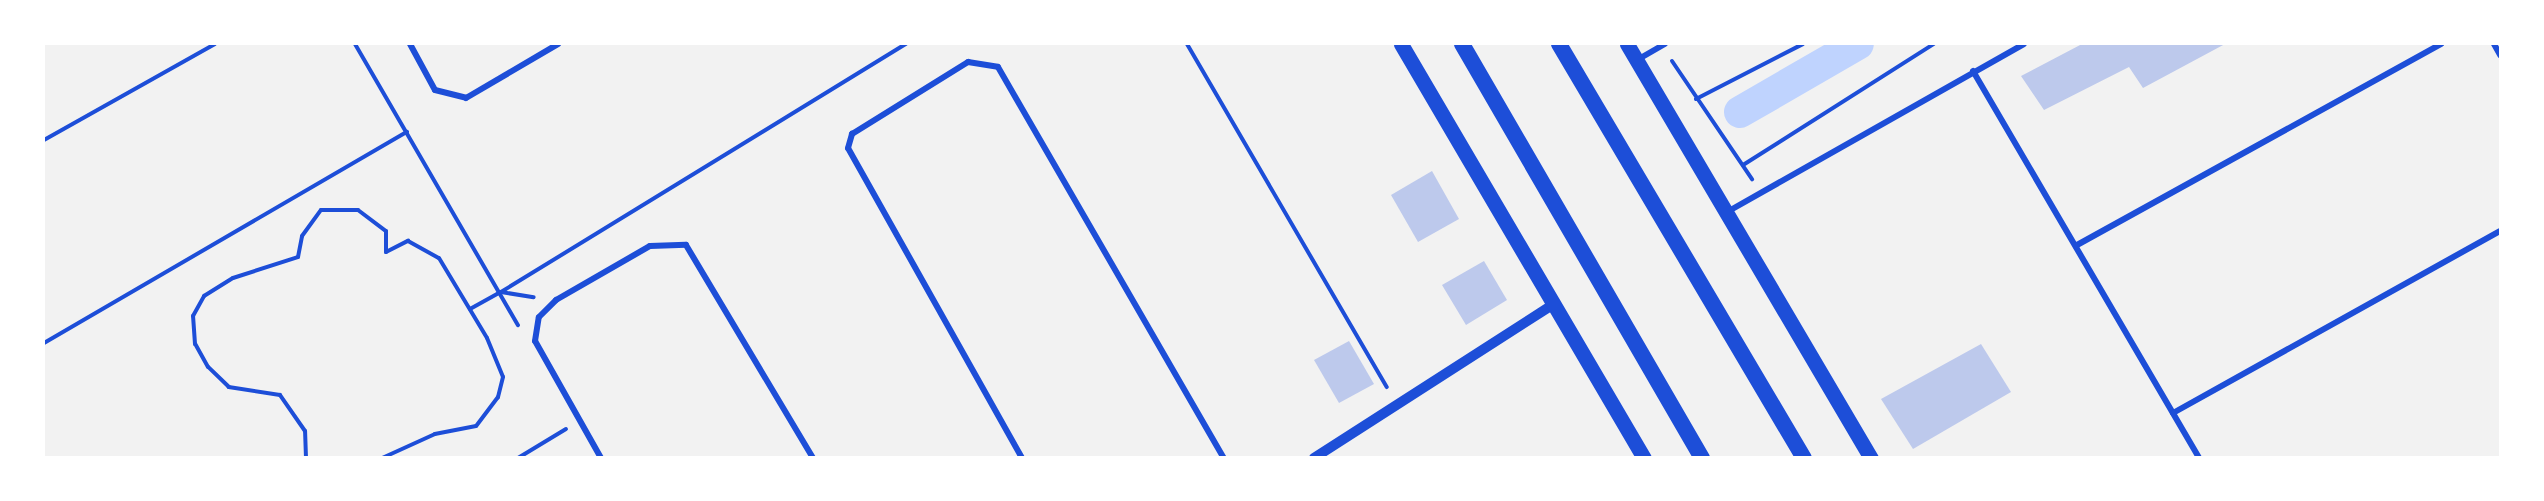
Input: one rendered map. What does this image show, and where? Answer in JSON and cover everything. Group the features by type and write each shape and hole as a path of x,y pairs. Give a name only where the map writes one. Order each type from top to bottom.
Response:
{"highway":[{"path":"1462,44 1702,458"},
{"path":"1559,44 1804,458"}],"main road":[{"path":"1401,44 1644,458"},
{"path":"1627,44 1871,458"}],"street":[{"path":"410,44 435,90 466,98 558,44"},
{"path":"1636,60 1664,44"},
{"path":"1727,212 2024,44"},
{"path":"2077,245 2441,44"},
{"path":"2493,44 2500,55"},
{"path":"1022,458 848,148 852,134 968,62 998,67 1224,458"},
{"path":"1973,71 2077,245 2199,458"},
{"path":"2173,413 2500,231"},
{"path":"601,458 535,341 538,317 556,300 650,246 686,244 813,458"},
{"path":"1314,458 1554,304"}],"path":[{"path":"44,140 215,44"},
{"path":"355,44 523,333"},
{"path":"470,309 906,44"},
{"path":"1187,44 1397,406"},
{"path":"1664,44 1696,99 1761,193"},
{"path":"1696,99 1803,44"},
{"path":"1743,165 1934,44"},
{"path":"44,343 407,132"},
{"path":"306,458 304,431 280,395 229,387 208,367 195,344 193,316 204,296 233,278 298,256 303,236 321,210 358,210 386,231 386,252 408,241 438,258 470,309 503,377 498,397 476,426 435,434 382,458"},
{"path":"501,292 556,300"},
{"path":"518,458 572,425"}],"building":[{"path":"2082,44 2225,44 2143,88 2129,67 2044,110 2021,76"},
{"path":"1432,171 1459,219 1418,242 1391,195"},
{"path":"1484,261 1507,300 1466,325 1442,285"},
{"path":"1349,341 1374,384 1339,403 1314,360"},
{"path":"1981,344 2011,392 1913,449 1881,399"}],"waterway":[{"path":"1740,112 1858,44"}]}
